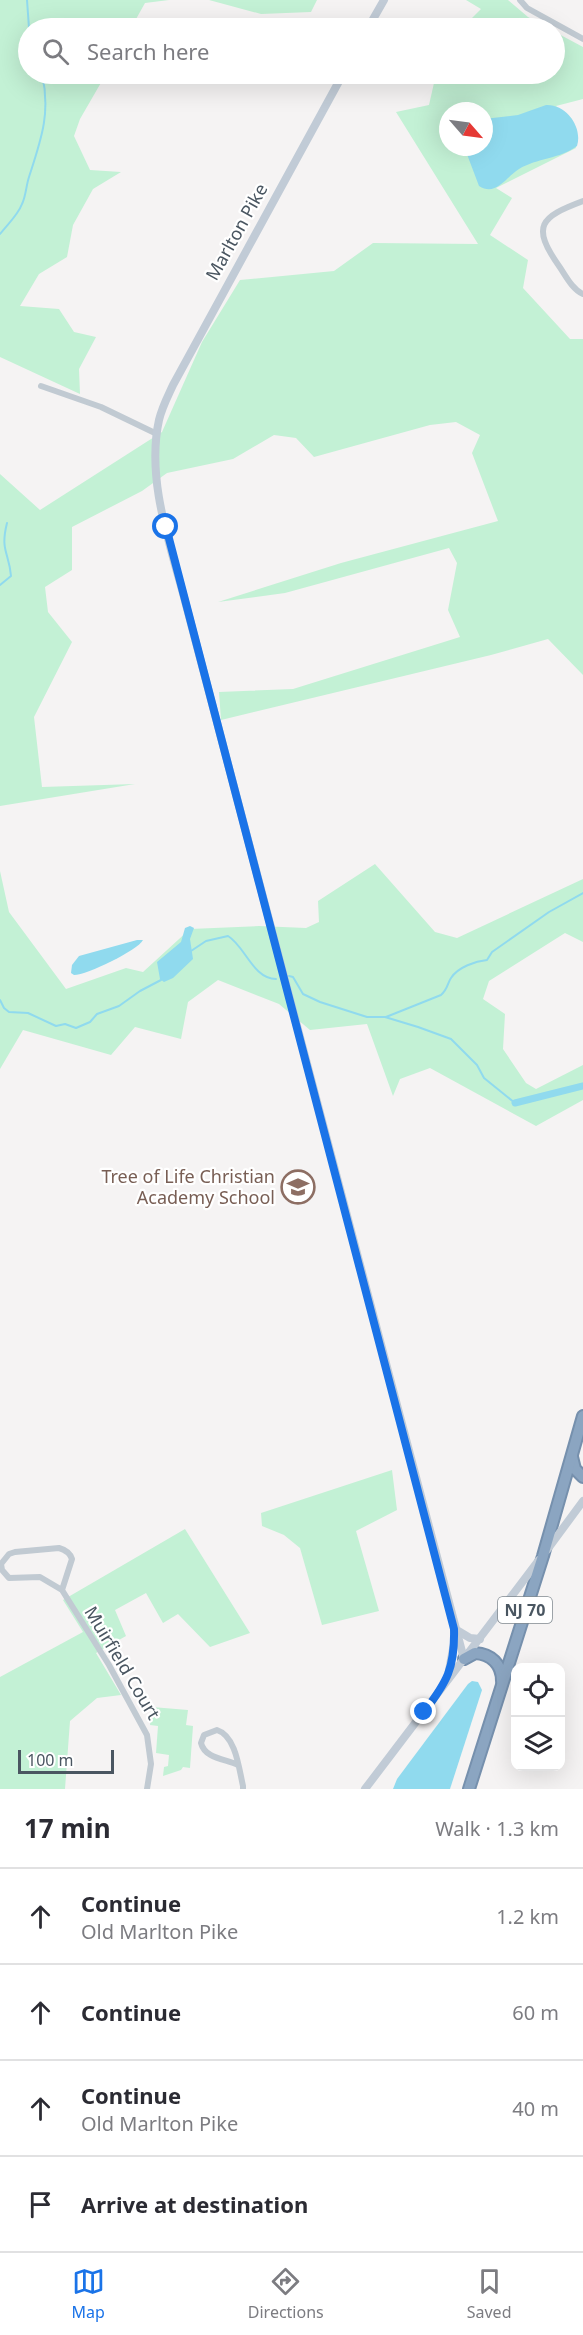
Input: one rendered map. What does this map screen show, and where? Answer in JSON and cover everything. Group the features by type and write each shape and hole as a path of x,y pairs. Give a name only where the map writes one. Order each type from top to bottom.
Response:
{"highway":[{"name":"NJ 70","path":"469,1789 543,1556 583,1416"},
{"path":"572,1455 575,1469 583,1476"},
{"path":"464,1659 475,1653 490,1657 500,1668 502,1684"}],"street":[{"path":"374,18 384,0"},
{"path":"520,0 527,8 545,18"},
{"path":"565,29 583,39"},
{"name":"Marlton Pike","path":"337,84 186,359 163,408 157,434 156,470 166,527 454,1629"},
{"path":"583,201 551,215 546,221 543,235 547,249 573,287 583,294"},
{"path":"41,386 101,407 157,434"},
{"path":"365,1789 583,1501"},
{"path":"64,1549 72,1559 62,1590 40,1577 9,1578 2,1570 2,1564 9,1554 15,1552 64,1549"},
{"name":"Muirfield Court","path":"62,1590 109,1665 147,1735 151,1764 147,1789"},
{"path":"454,1629 462,1635 480,1639"},
{"path":"454,1629 464,1659"},
{"path":"444,1685 453,1658 454,1629"},
{"path":"238,1765 213,1757 205,1751 201,1743 204,1735 212,1731 222,1732 228,1737 238,1765 243,1789"}],"green space":[{"path":"0,0 169,0 145,3 137,18 18,18 18,84 100,84 80,119 74,136 90,170 121,172 93,189 73,225 67,257 39,274 20,306 59,309 74,332 96,337 79,369 80,394 0,357"},
{"path":"209,0 317,0 311,12 261,14"},
{"path":"466,0 508,0 530,18 472,18 481,9"},
{"path":"565,37 583,47 583,99 556,106 572,119 576,148 496,188 512,198 490,235 528,260 523,288 570,339 583,339 583,675 548,639 491,655 221,720 219,692 293,689 460,637 448,610 457,563 449,548 285,593 218,602 341,563 498,521 472,453 480,435 456,422 430,425 314,457 296,438 274,435 233,459 167,473 142,491 72,527 72,570 45,587 48,612 72,642 34,717 42,787 135,784 0,806 0,474 40,510 162,432 202,342 240,280 334,271 373,243 478,244 396,112 429,105 434,84 565,84"},
{"path":"375,864 435,932 457,938 583,879 583,942 565,933 489,981 483,999 505,1014 503,1049 526,1083 536,1089 583,1065 583,1100 536,1126 430,1068 400,1079 393,1096 367,1024 310,1030 279,1004 218,980 188,1002 181,1039 135,1027 111,1055 23,1030 0,1069 0,871 9,912 66,989 126,968 143,972 190,929 259,926 306,928 319,922 318,901"},
{"path":"392,1470 397,1510 356,1531 379,1611 322,1625 300,1548 284,1535 262,1526 261,1513"},
{"path":"185,1529 250,1633 210,1647 178,1614 163,1623 146,1593 115,1610 126,1636 96,1653 121,1695 97,1698 70,1721 65,1789 0,1789 0,1677 83,1632 63,1600"},
{"path":"152,1707 188,1710 186,1725 193,1726 190,1768 183,1767 181,1770 163,1776 164,1767 168,1766 169,1755 156,1753 158,1726 150,1725"}],"water":[{"path":"546,105 560,108 575,124 578,131 577,146 563,154 526,165 496,188 485,189 479,186 468,156 493,156 493,118 518,115"},
{"path":"190,926 194,928 190,939 193,959 173,978 164,982 160,979 157,962 181,942 185,928"},
{"path":"143,940 132,950 112,961 80,974 71,973 72,965 79,956"},
{"path":"472,1681 478,1682 482,1690 450,1789 393,1789 397,1779"}],"waterway":[{"path":"27,0 28,18"},
{"path":"0,234 15,216 23,201 41,138 45,114 44,84"},
{"path":"0,585 11,576 4,540 7,523"},
{"path":"386,1017 441,995 458,971 473,963 487,960 492,952 549,912 583,893"},
{"path":"191,951 206,941 228,936 261,974 276,979"},
{"path":"289,976 293,977 303,994 320,1002 367,1017 385,1017 451,1039 477,1065 484,1078 515,1103"},
{"path":"0,1000 9,1012 28,1013 56,1026 65,1024 76,1028 90,1022 97,1014 119,1006 161,980"},
{"path":"515,1103 583,1086"}],"place":[{"name":"Tree of Life Christian Academy School","path":"298,1187"}],"route":[{"path":"166,527 454,1629 453,1658 446,1683 424,1712"}]}
